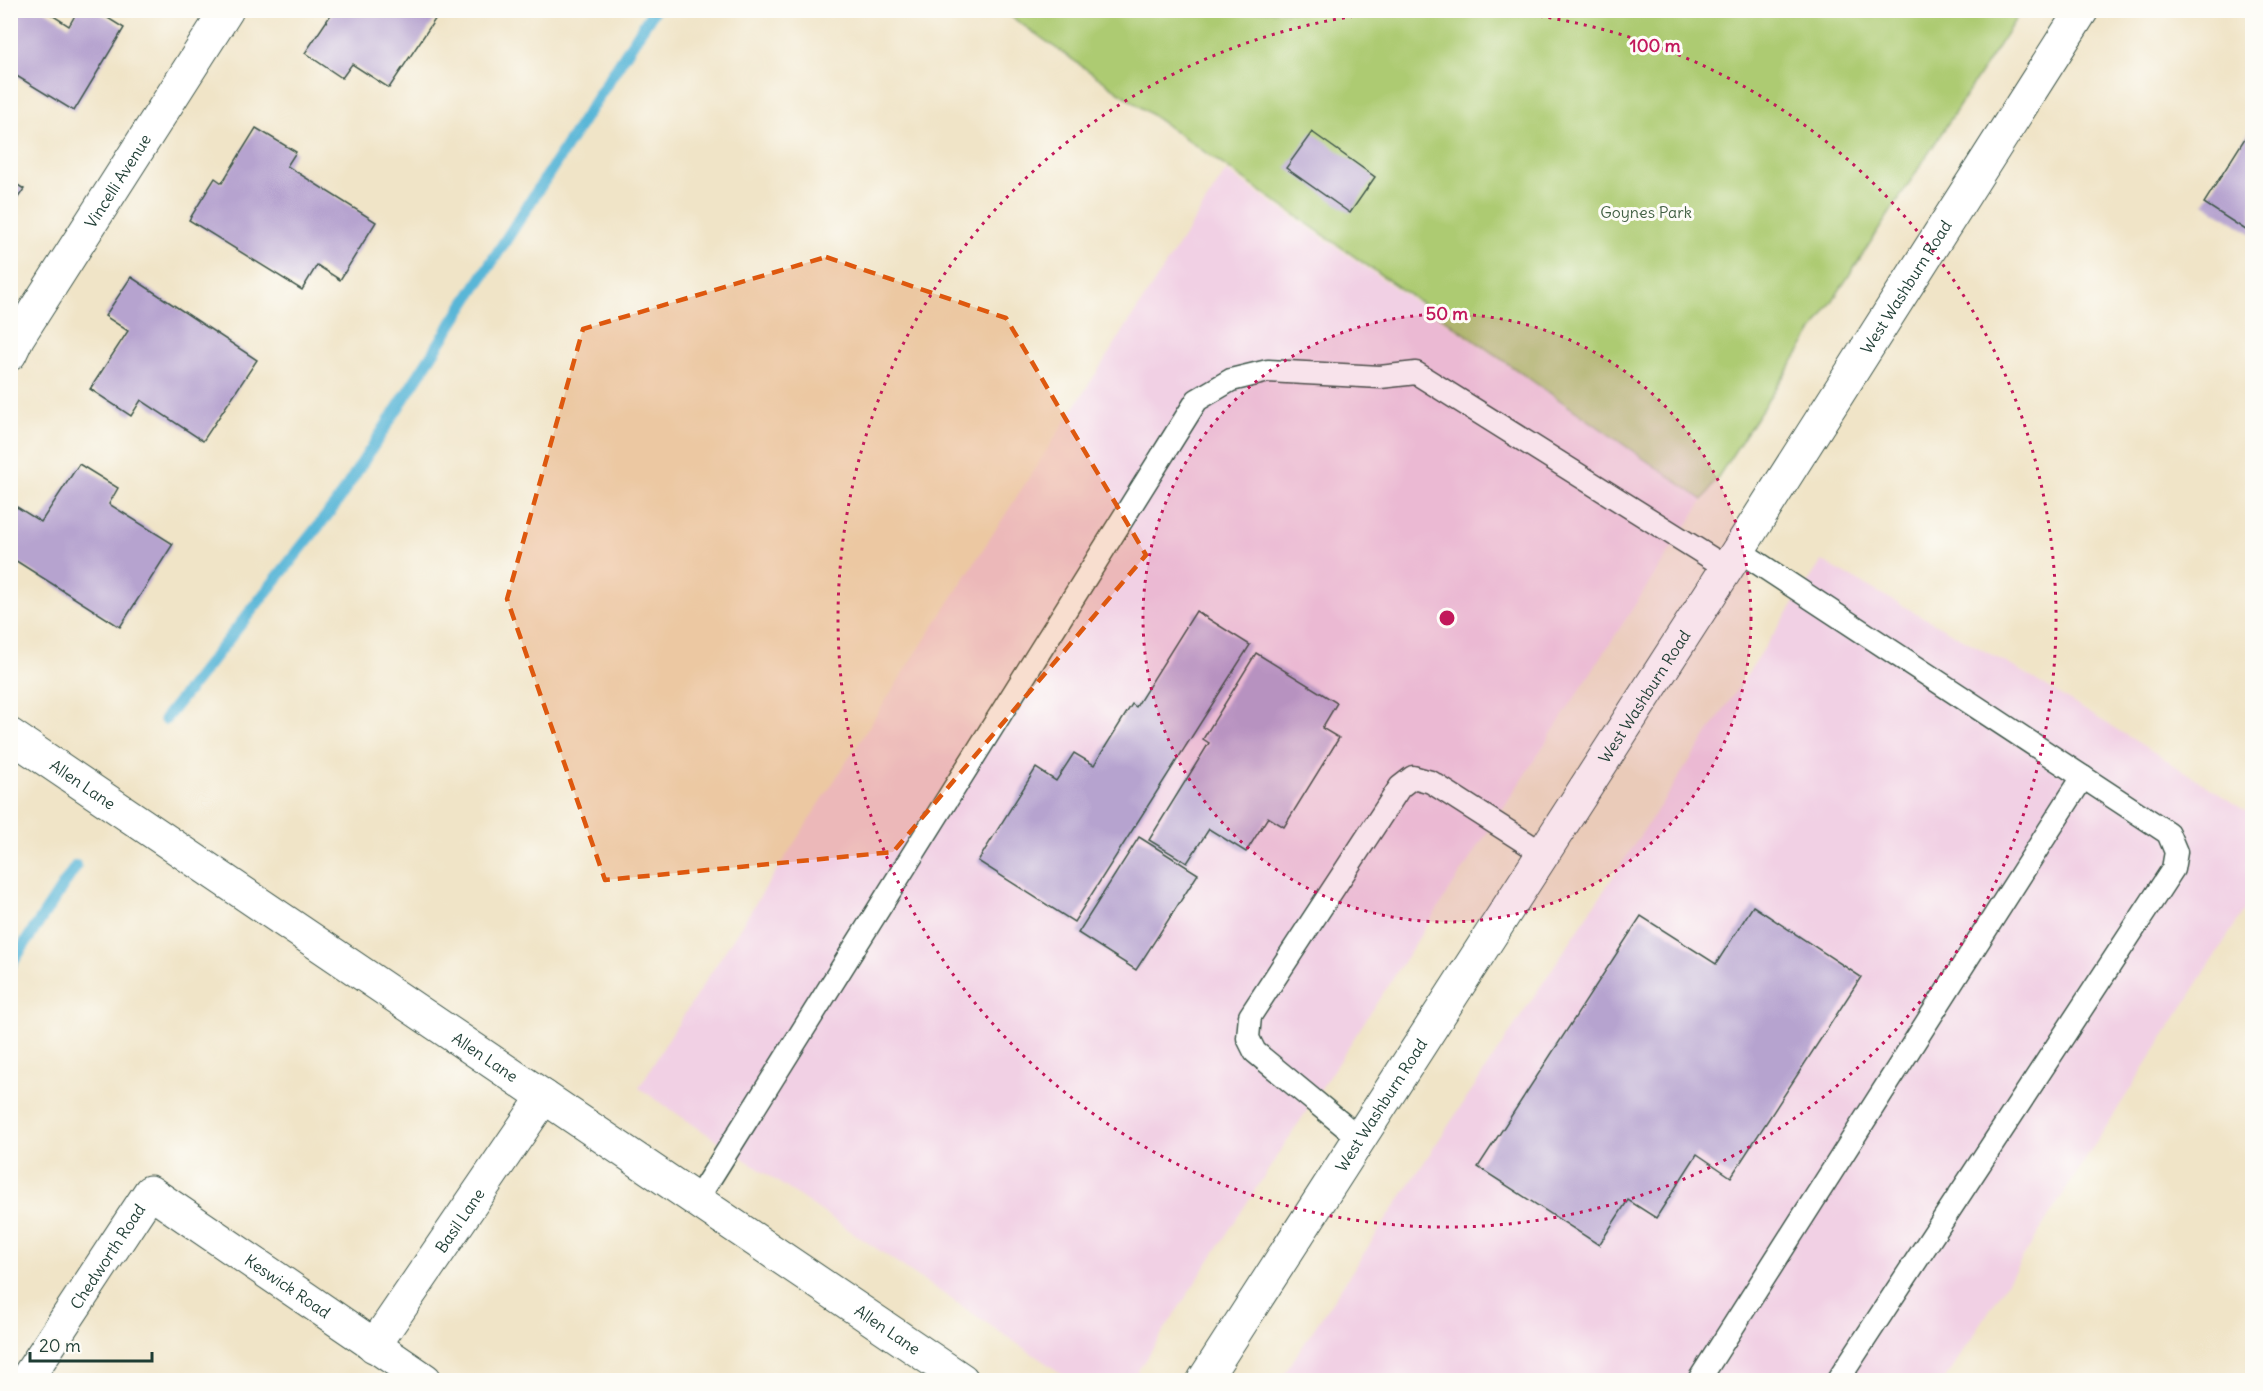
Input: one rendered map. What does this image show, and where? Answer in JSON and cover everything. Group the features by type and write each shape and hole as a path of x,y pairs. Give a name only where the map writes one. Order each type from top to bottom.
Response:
{"street":[{"name":"Vincelli Avenue","path":"10,354 18,337 227,10"},
{"name":"West Washburn Road","path":"1204,1380 2082,10"},
{"name":"Allen Lane","path":"10,735 962,1380"},
{"name":"Basil Lane","path":"374,1346 544,1097"},
{"name":"Keswick Road","path":"150,1192 425,1380"},
{"name":"Chedworth Road","path":"26,1380 150,1192"}],"lane":[{"path":"696,1200 1197,400 1230,380 1268,371 1380,377 1416,373 1732,559 2083,777 2168,833 2176,852 2172,869 1838,1380"},
{"path":"1359,1138 1255,1052 1248,1038 1250,1016 1400,788 1413,777 1431,782 1542,853"},
{"path":"1699,1380 2083,777"}],"highlighted area":[{"path":"826,257 1006,318 1146,555 893,852 605,880 507,599 583,329"}],"shaded area":[{"path":"1226,171 1703,500 1132,1380 1071,1380 639,1088"},
{"path":"1822,561 2019,670 2252,815 2252,898 1945,1380 1280,1380"}],"green space":[{"name":"Goynes Park","path":"1003,11 2021,11 1703,500"}],"building":[{"path":"10,10 44,10 69,26 78,10 95,10 124,28 74,111 10,72"},
{"path":"334,10 439,10 440,12 389,88 352,64 342,78 305,53"},
{"path":"2252,127 2252,234 2204,203"},
{"path":"256,128 296,152 287,166 376,222 340,280 317,265 302,290 189,220 215,178 222,183"},
{"path":"1312,132 1375,177 1350,213 1286,168"},
{"path":"10,180 24,189 10,209"},
{"path":"131,277 257,360 203,441 141,400 131,416 90,389 128,331 105,316"},
{"path":"79,464 118,488 109,504 173,544 120,627 10,557 10,516 17,507 41,522"},
{"path":"1196,611 1250,645 1074,922 978,861 1036,768 1056,781 1074,753 1094,765 1132,704 1136,707"},
{"path":"1256,653 1337,703 1322,728 1339,738 1284,827 1268,817 1246,852 1209,829 1187,863 1149,840 1209,743 1203,739"},
{"path":"1139,837 1198,874 1136,970 1078,933"},
{"path":"1753,906 1861,977 1731,1177 1697,1154 1656,1218 1628,1200 1599,1245 1478,1167 1641,916 1716,964"}],"waterway":[{"path":"165,719 335,505 654,10"},
{"path":"10,966 76,866"}]}
